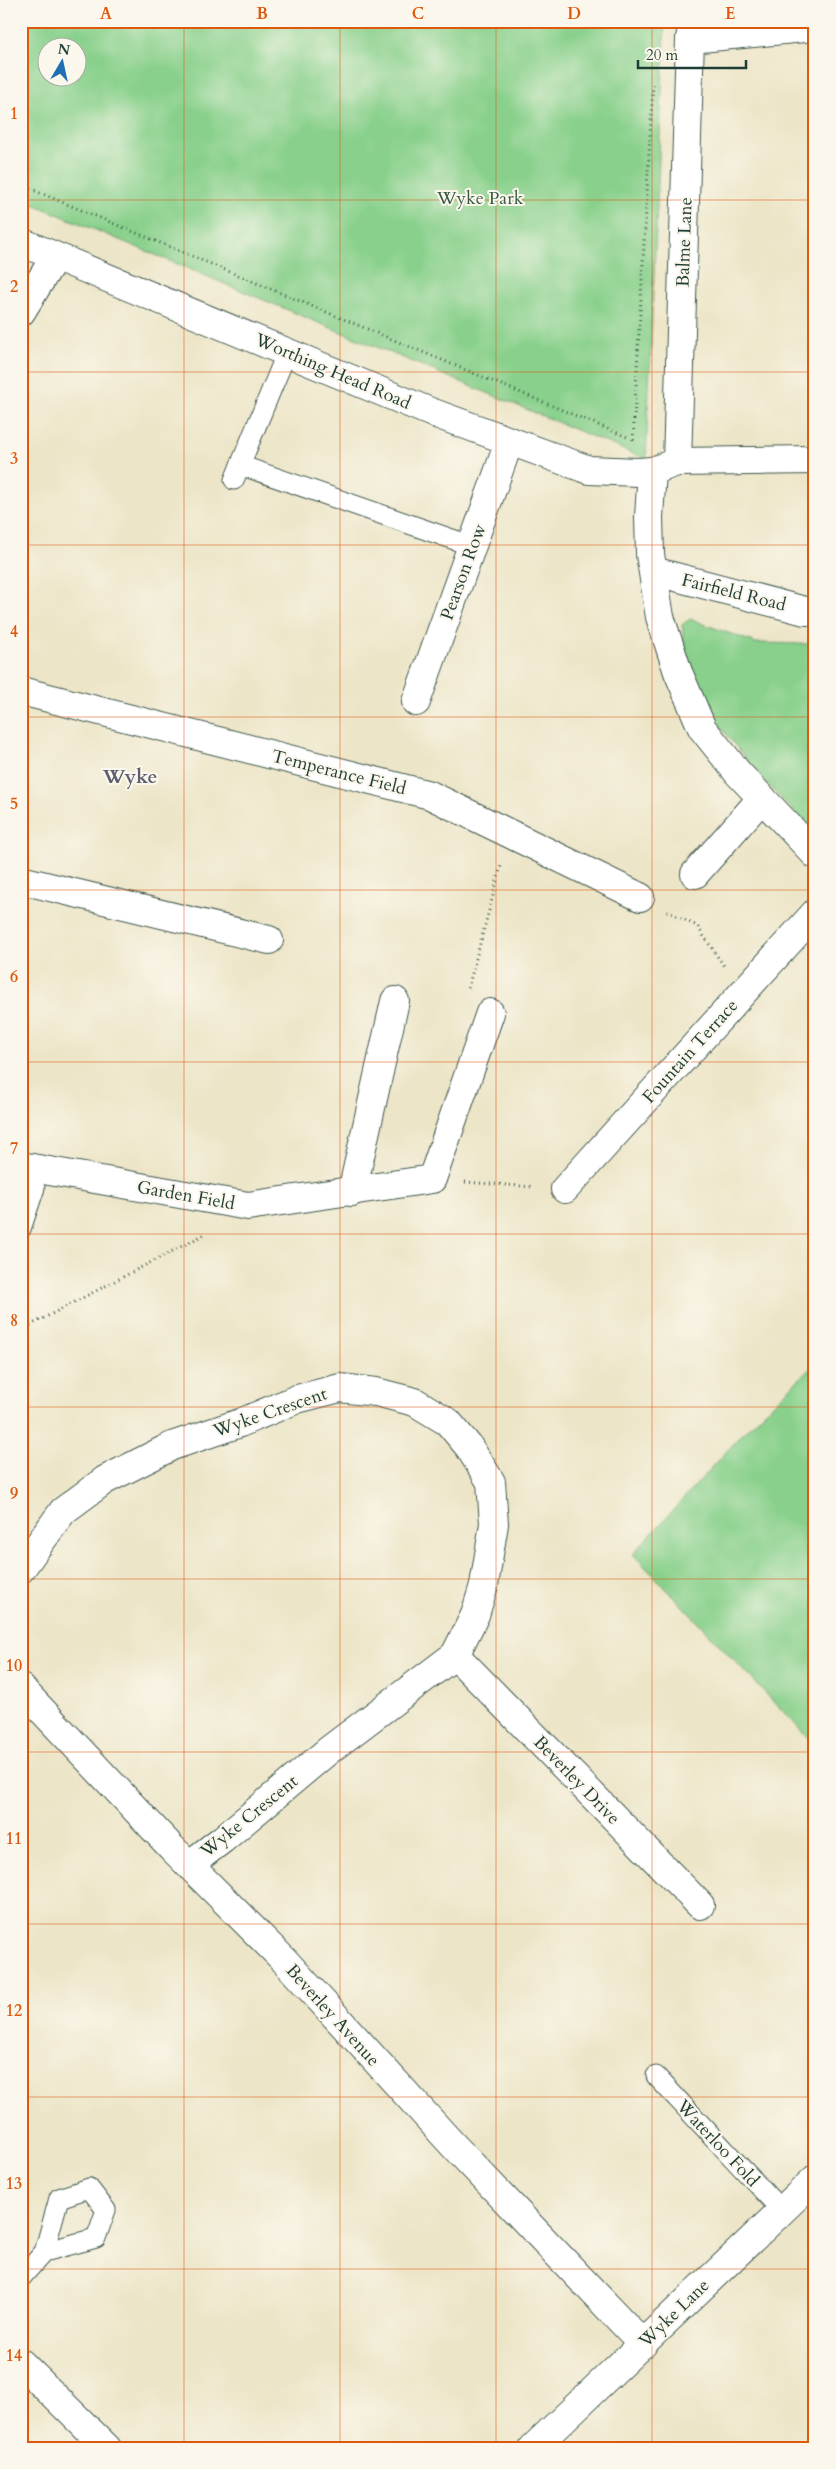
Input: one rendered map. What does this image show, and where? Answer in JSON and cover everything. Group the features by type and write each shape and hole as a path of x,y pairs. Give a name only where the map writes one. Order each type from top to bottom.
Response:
{"street":[{"path":"692,30 815,27"},
{"name":"Balme Lane","path":"665,466 692,30"},
{"name":"Worthing Head Road","path":"21,242 509,442 588,470 815,460"},
{"path":"21,312 56,257"},
{"name":"Pearson Row","path":"416,702 509,442"},
{"path":"665,466 649,517 653,571 660,617 678,672 702,728 738,773 815,854"},
{"name":"Fairfield Road","path":"653,571 805,610 815,610"},
{"name":"Temperance Field","path":"21,691 430,796 640,897"},
{"path":"695,874 762,798"},
{"path":"21,880 269,940"},
{"name":"Fountain Terrace","path":"564,1189 815,913"},
{"path":"352,1192 395,1001"},
{"path":"432,1180 490,1013"},
{"name":"Garden Field","path":"28,1177 248,1206 432,1180"},
{"name":"Wyke Crescent","path":"21,1569 63,1511 105,1480 172,1446 240,1423 297,1399 340,1388 376,1392 415,1402 448,1422 469,1447 491,1482 494,1524 484,1585 475,1615 455,1655 330,1750 189,1865"},
{"name":"Beverley Drive","path":"455,1655 700,1905"},
{"name":"Beverley Avenue","path":"21,1688 189,1865 285,1961 453,2145 643,2344"},
{"name":"Wyke Lane","path":"533,2448 815,2179"},
{"path":"21,2363 107,2448"}],"lane":[{"path":"287,352 237,472 472,546"},
{"path":"21,1229 28,1177"},
{"name":"Waterloo Fold","path":"656,2076 781,2210"},
{"path":"21,2278 44,2252"}],"path":[{"path":"21,185 633,440 654,81"},
{"path":"490,1013 466,996 510,834"},
{"path":"640,897 698,926 742,993"},
{"path":"432,1180 564,1189"},
{"path":"21,1330 197,1239 255,1205"}],"green space":[{"name":"Wyke Park","path":"21,21 665,21 646,459 21,199"},
{"path":"690,619 756,643 815,644 815,833 765,782 709,713 688,672 682,625"},
{"path":"815,1364 815,1745 633,1554 749,1427"}],"district":[{"name":"Wyke","path":"130,776"}]}
